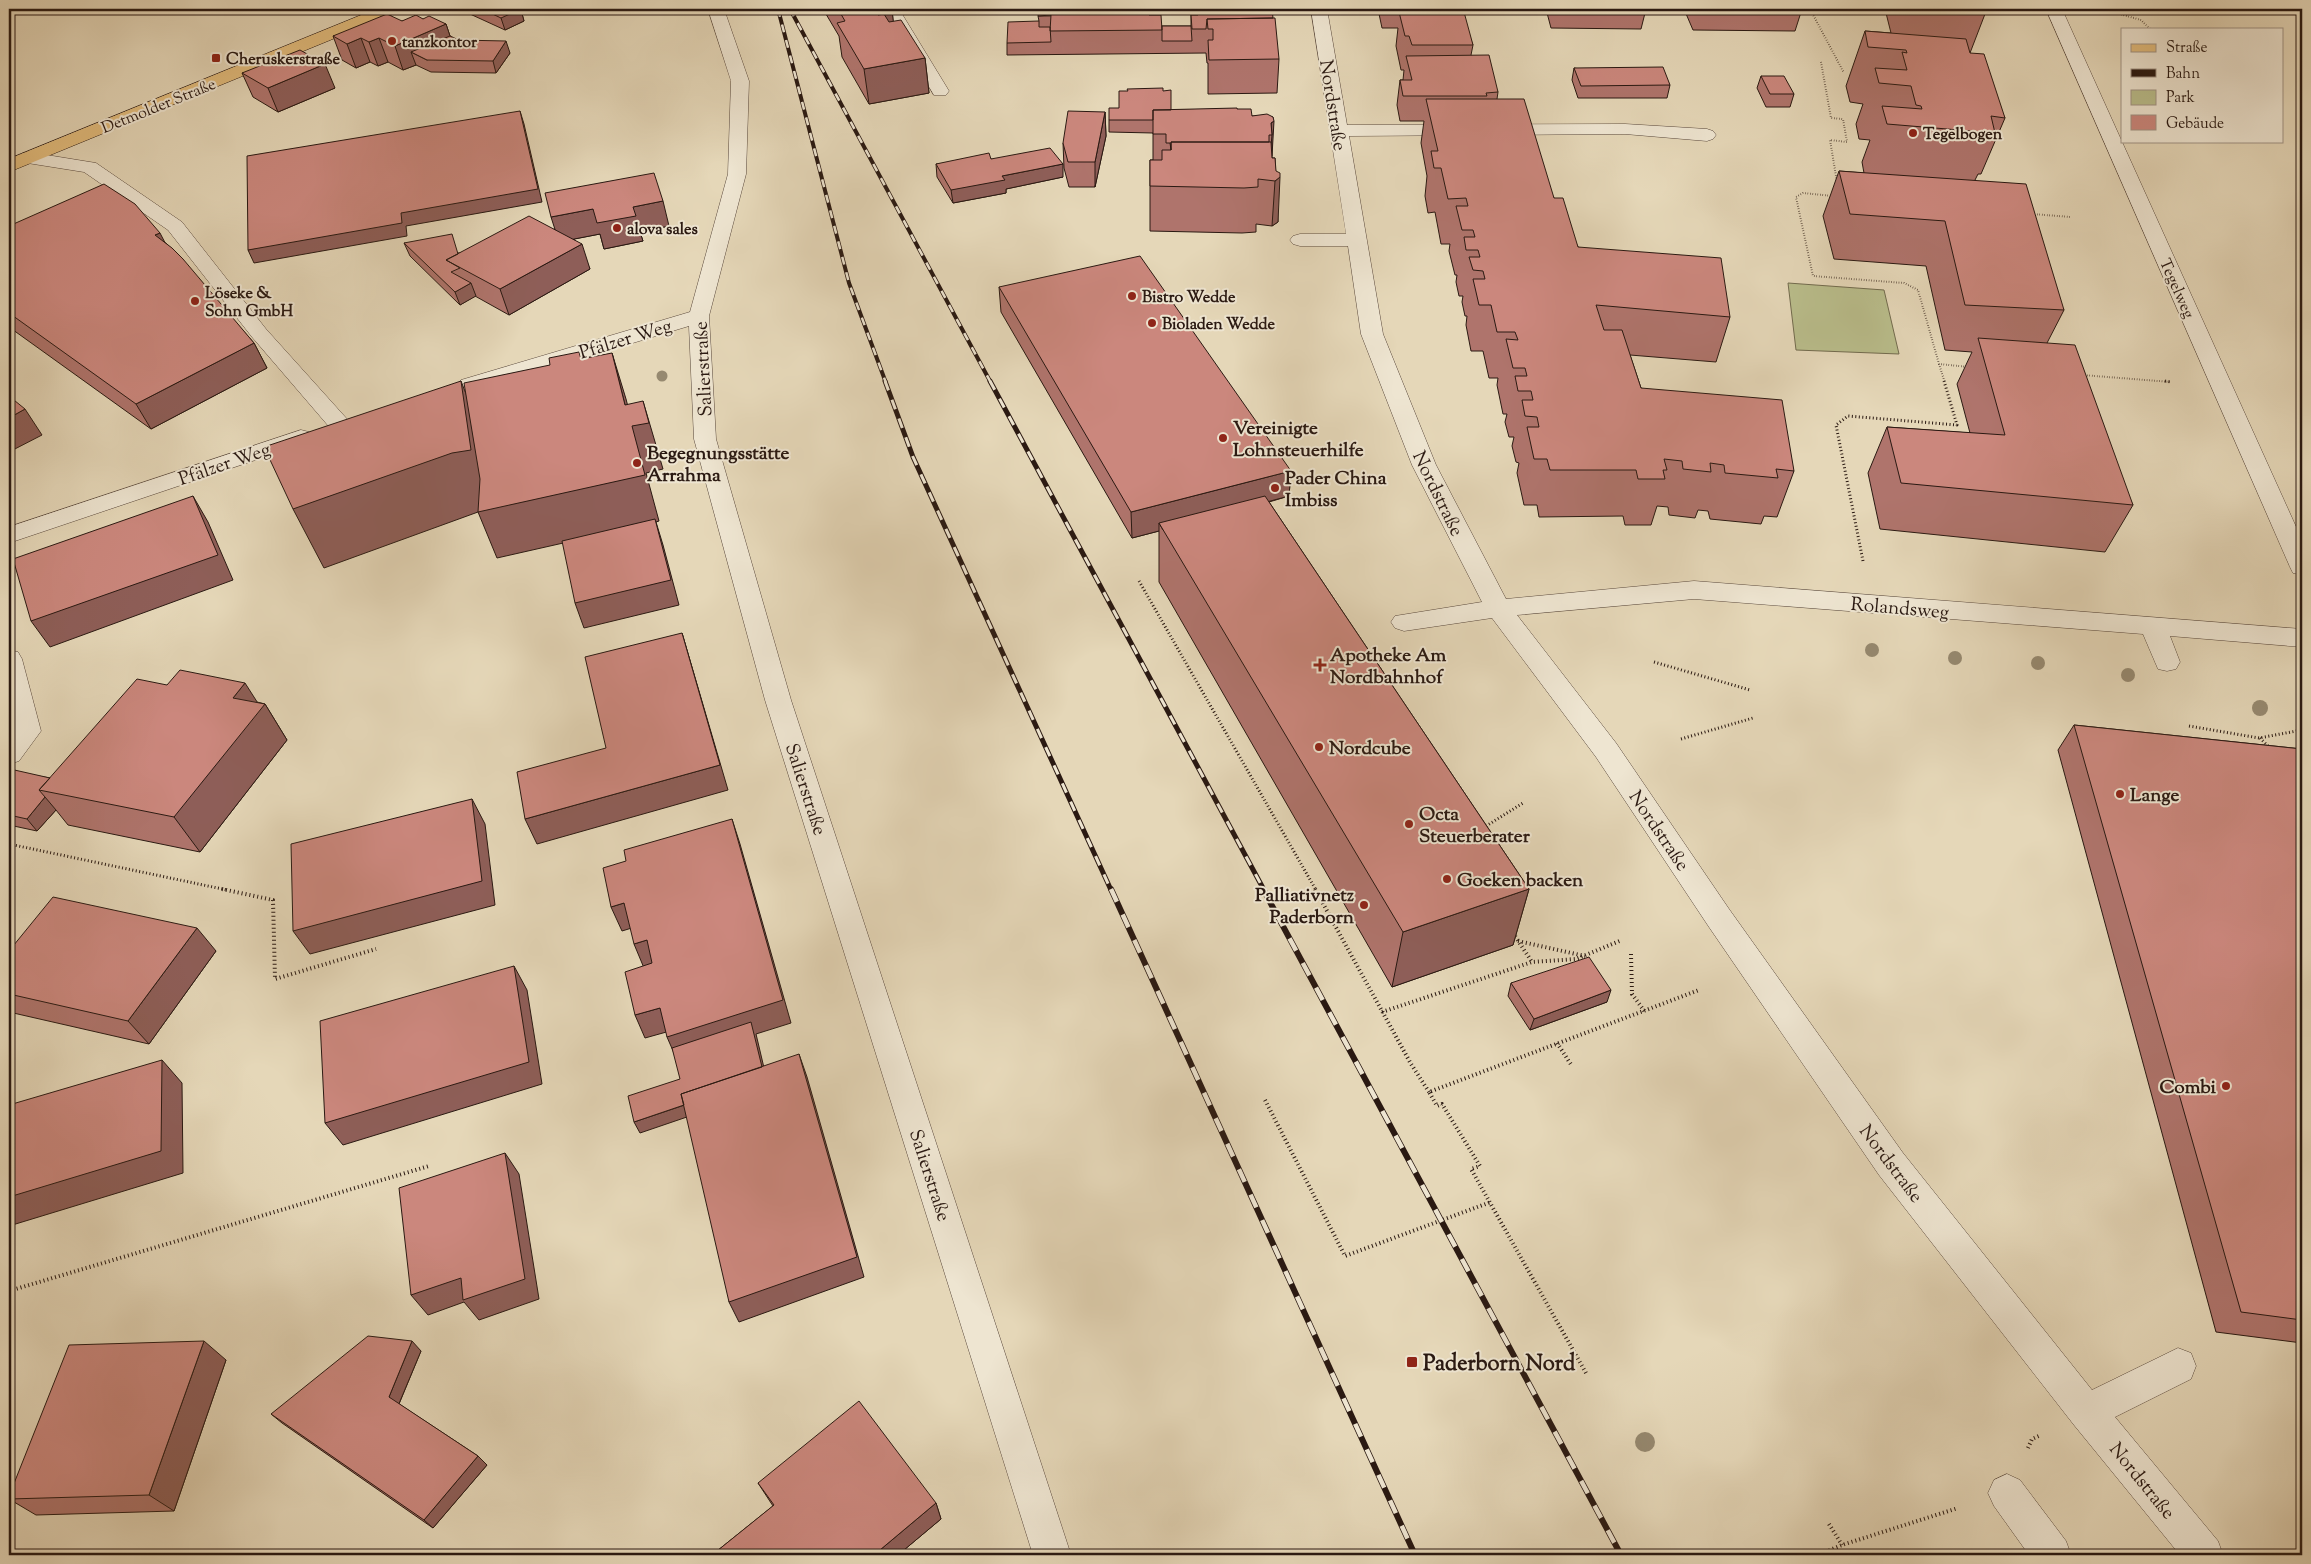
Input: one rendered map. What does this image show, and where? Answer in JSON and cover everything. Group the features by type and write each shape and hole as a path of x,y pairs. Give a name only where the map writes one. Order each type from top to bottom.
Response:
{"main road":[{"name":"Detmolder Straße","path":"9,166 390,9"}],"street":[{"name":"Salierstraße","path":"716,9 740,82 737,174 699,316 706,439 778,700 1052,1555"},
{"path":"891,9 940,91"},
{"name":"Nordstraße","path":"1319,9 1372,334 1424,465 1498,608 1606,750 1719,918 1891,1164 2087,1412 2204,1555"},
{"name":"Tegelweg","path":"2054,9 2302,567"},
{"path":"1338,131 1625,129 1707,136"},
{"name":"Pfälzer Weg","path":"9,535 348,421 259,333 175,226 89,167 28,158"},
{"path":"1300,240 1356,240"},
{"name":"Pfälzer Weg","path":"452,390 699,316"},
{"name":"Rolandsweg","path":"1404,622 1498,608 1694,590 2302,638"},
{"path":"2153,627 2167,662"},
{"path":"9,659 28,731 9,754"},
{"path":"2087,1412 2178,1366"},
{"path":"2007,1493 2052,1555"}],"path":[{"path":"1810,9 1844,73"},
{"path":"2102,9 2141,20 2149,28"},
{"path":"1821,62 1831,118 1843,119 1848,142 1830,140 1838,187"},
{"path":"1840,196 1803,193 1796,197 1813,276 1904,283 1918,290 1957,425 1848,416 1836,425 1864,568"},
{"path":"2023,213 2071,217"},
{"path":"1939,364 1978,368"},
{"path":"2076,375 2221,385"},
{"path":"1139,581 1365,977 1382,1012 1437,1106 1442,1104 1480,1166 1471,1169 1586,1373"},
{"path":"1654,662 1750,690"},
{"path":"1681,739 1753,718"},
{"path":"2189,726 2260,738 2302,730"},
{"path":"2260,738 2271,749"},
{"path":"1481,829 1523,803"},
{"path":"9,844 273,900 275,979 376,950"},
{"path":"1508,925 1532,962"},
{"path":"1382,1012 1532,962 1567,961 1586,956 1622,940"},
{"path":"1518,941 1586,956"},
{"path":"1631,954 1632,994 1645,1012"},
{"path":"1429,1092 1700,990"},
{"path":"1557,1043 1572,1066"},
{"path":"1265,1100 1345,1256 1491,1202"},
{"path":"9,1291 429,1166"},
{"path":"1818,1555 1842,1545 2007,1493 2032,1439 2043,1433"},
{"path":"1828,1524 1842,1545"}],"green space":[{"path":"1788,283 1884,290 1899,354 1796,350"}],"building":[{"path":"482,9 521,9 501,18"},
{"path":"838,9 874,9 878,15 884,14 889,22 901,20 925,58 864,69 837,23 845,21"},
{"path":"1149,9 1149,15 1161,15 1162,30 1050,31 1051,15 1038,16 1039,10"},
{"path":"1197,9 1272,9 1273,18 1207,19 1206,29 1192,29 1191,15 1198,15"},
{"path":"1930,9 1984,9 1985,14 1932,10"},
{"path":"1399,12 1464,12 1473,45 1412,45 1409,36 1405,36"},
{"path":"387,14 402,21 416,15 423,19 429,16 446,24 395,46 379,38 369,42 361,38 347,44 333,36"},
{"path":"1275,18 1279,59 1209,60 1208,40 1213,40 1213,29 1208,29 1207,19"},
{"path":"1039,21 1039,27 1050,27 1051,42 1007,43 1008,22"},
{"path":"1162,26 1191,26 1192,41 1162,41"},
{"path":"1865,31 1966,39 1970,53 1984,54 2005,118 1991,116 1995,133 1887,124 1882,106 1922,109 1921,106 1916,105 1911,86 1879,83 1875,68 1907,70 1902,52 1907,53 1906,50 1868,47"},
{"path":"450,36 458,40 506,41 493,61 427,60 411,52"},
{"path":"300,50 325,64 268,88 242,73"},
{"path":"1489,55 1498,92 1486,93 1487,96 1403,96 1400,80 1412,80 1406,56"},
{"path":"1663,67 1670,85 1581,86 1574,68"},
{"path":"1761,76 1784,76 1794,94 1770,94"},
{"path":"1163,88 1163,91 1171,90 1171,110 1153,110 1153,120 1109,120 1109,108 1119,108 1119,91"},
{"path":"1426,99 1524,99 1554,198 1563,198 1578,247 1721,258 1730,317 1596,305 1604,330 1622,330 1641,388 1782,400 1794,471 1776,469 1778,478 1725,473 1724,465 1710,463 1711,472 1683,469 1682,461 1664,459 1667,470 1663,470 1665,479 1638,479 1636,470 1550,470 1547,459 1534,459 1527,427 1539,427 1537,417 1525,416 1522,400 1533,400 1531,391 1518,391 1515,376 1527,376 1525,368 1513,368 1506,339 1518,340 1515,332 1497,332 1491,305 1479,305 1473,279 1485,279 1483,271 1473,270 1469,257 1480,257 1478,250 1466,250 1464,237 1475,237 1473,230 1462,230 1456,206 1468,206 1466,198 1448,199 1441,168 1434,168 1431,151 1438,151"},
{"path":"1251,109 1252,116 1267,114 1273,117 1274,121 1271,123 1272,135 1269,135 1269,142 1171,142 1171,150 1170,143 1166,143 1166,134 1153,134 1153,110"},
{"path":"520,111 538,189 401,213 402,223 248,250 247,156"},
{"path":"1068,111 1105,112 1095,162 1068,162 1063,143"},
{"path":"1171,142 1271,142 1272,158 1275,158 1276,171 1280,173 1280,177 1275,181 1258,179 1258,187 1244,188 1150,186 1150,160 1162,160 1162,150 1171,150"},
{"path":"1050,148 1063,164 1002,176 1005,180 951,190 936,164 989,153 991,159"},
{"path":"1839,171 2026,184 2064,310 1965,305 1945,221 1850,214"},
{"path":"654,173 663,201 633,207 636,216 597,223 593,209 551,217 545,193"},
{"path":"104,184 135,204 160,233 155,235 183,259 254,343 136,404 9,313 9,226"},
{"path":"529,216 582,244 500,289 446,260"},
{"path":"452,234 458,254 446,260 460,268 451,272 471,283 455,292 404,243"},
{"path":"1140,256 1291,471 1131,512 999,287"},
{"path":"1978,338 2075,345 2133,505 1901,483 1887,427 2005,435"},
{"path":"579,352 581,359 612,353 625,405 643,401 649,423 632,426 645,475 478,512 480,479 464,383 550,365 549,358"},
{"path":"461,381 471,450 452,453 293,509 264,447"},
{"path":"9,396 25,409 9,418"},
{"path":"193,496 218,555 31,621 13,559"},
{"path":"1265,496 1529,889 1403,932 1159,523"},
{"path":"655,519 671,580 575,603 562,541"},
{"path":"682,633 720,765 525,819 517,772 606,748 585,657"},
{"path":"180,670 245,683 233,698 265,704 174,817 39,790 137,679 167,685"},
{"name":"Combi","path":"2074,725 2302,749 2302,1320 2241,1312"},
{"path":"10,769 50,778 39,790 45,797 27,819 9,815"},
{"path":"472,799 482,881 293,931 291,844"},
{"path":"732,819 783,1000 667,1037 660,1008 635,1015 625,972 652,963 647,940 634,944 624,903 611,907 603,868 626,861 624,850"},
{"path":"53,897 197,928 128,1021 9,994 9,951"},
{"path":"1589,957 1611,990 1534,1019 1511,983"},
{"path":"514,966 529,1062 325,1123 320,1021"},
{"path":"751,1022 762,1067 681,1094 684,1105 634,1122 628,1096 680,1079 672,1048"},
{"path":"799,1054 857,1257 729,1302 681,1094"},
{"path":"162,1060 161,1151 9,1197 9,1105"},
{"path":"505,1153 525,1279 463,1300 461,1278 411,1295 399,1188"},
{"path":"368,1336 412,1341 389,1397 478,1456 424,1520 271,1414"},
{"path":"204,1341 149,1495 9,1499 69,1345"},
{"path":"859,1401 936,1503 874,1555 712,1555 774,1505 758,1483"}],"railway":[{"path":"778,9 849,283 886,383"},
{"path":"790,9 991,383"},
{"path":"885,381 913,457 1111,890"},
{"path":"990,381 1264,890"},
{"path":"1111,889 1415,1555"},
{"path":"1263,889 1621,1555"}],"place":[{"name":"tanzkontor","path":"392,41"},
{"name":"Cheruskerstraße","path":"216,58"},
{"name":"Tegelbogen","path":"1913,133"},
{"name":"alova sales","path":"617,228"},
{"name":"Bistro Wedde","path":"1132,296"},
{"name":"Löseke & Sohn GmbH","path":"195,301"},
{"name":"Bioladen Wedde","path":"1152,323"},
{"name":"Vereinigte Lohnsteuerhilfe","path":"1223,438"},
{"name":"Begegnungsstätte Arrahma","path":"637,463"},
{"name":"Pader China Imbiss","path":"1275,488"},
{"name":"Apotheke Am Nordbahnhof","path":"1320,665"},
{"name":"Nordcube","path":"1319,747"},
{"name":"Lange","path":"2120,794"},
{"name":"Octa Steuerberater","path":"1409,824"},
{"name":"Goeken backen","path":"1447,879"},
{"name":"Palliativnetz Paderborn","path":"1364,905"},
{"name":"Combi","path":"2226,1086"},
{"name":"Paderborn Nord","path":"1412,1362"}]}
